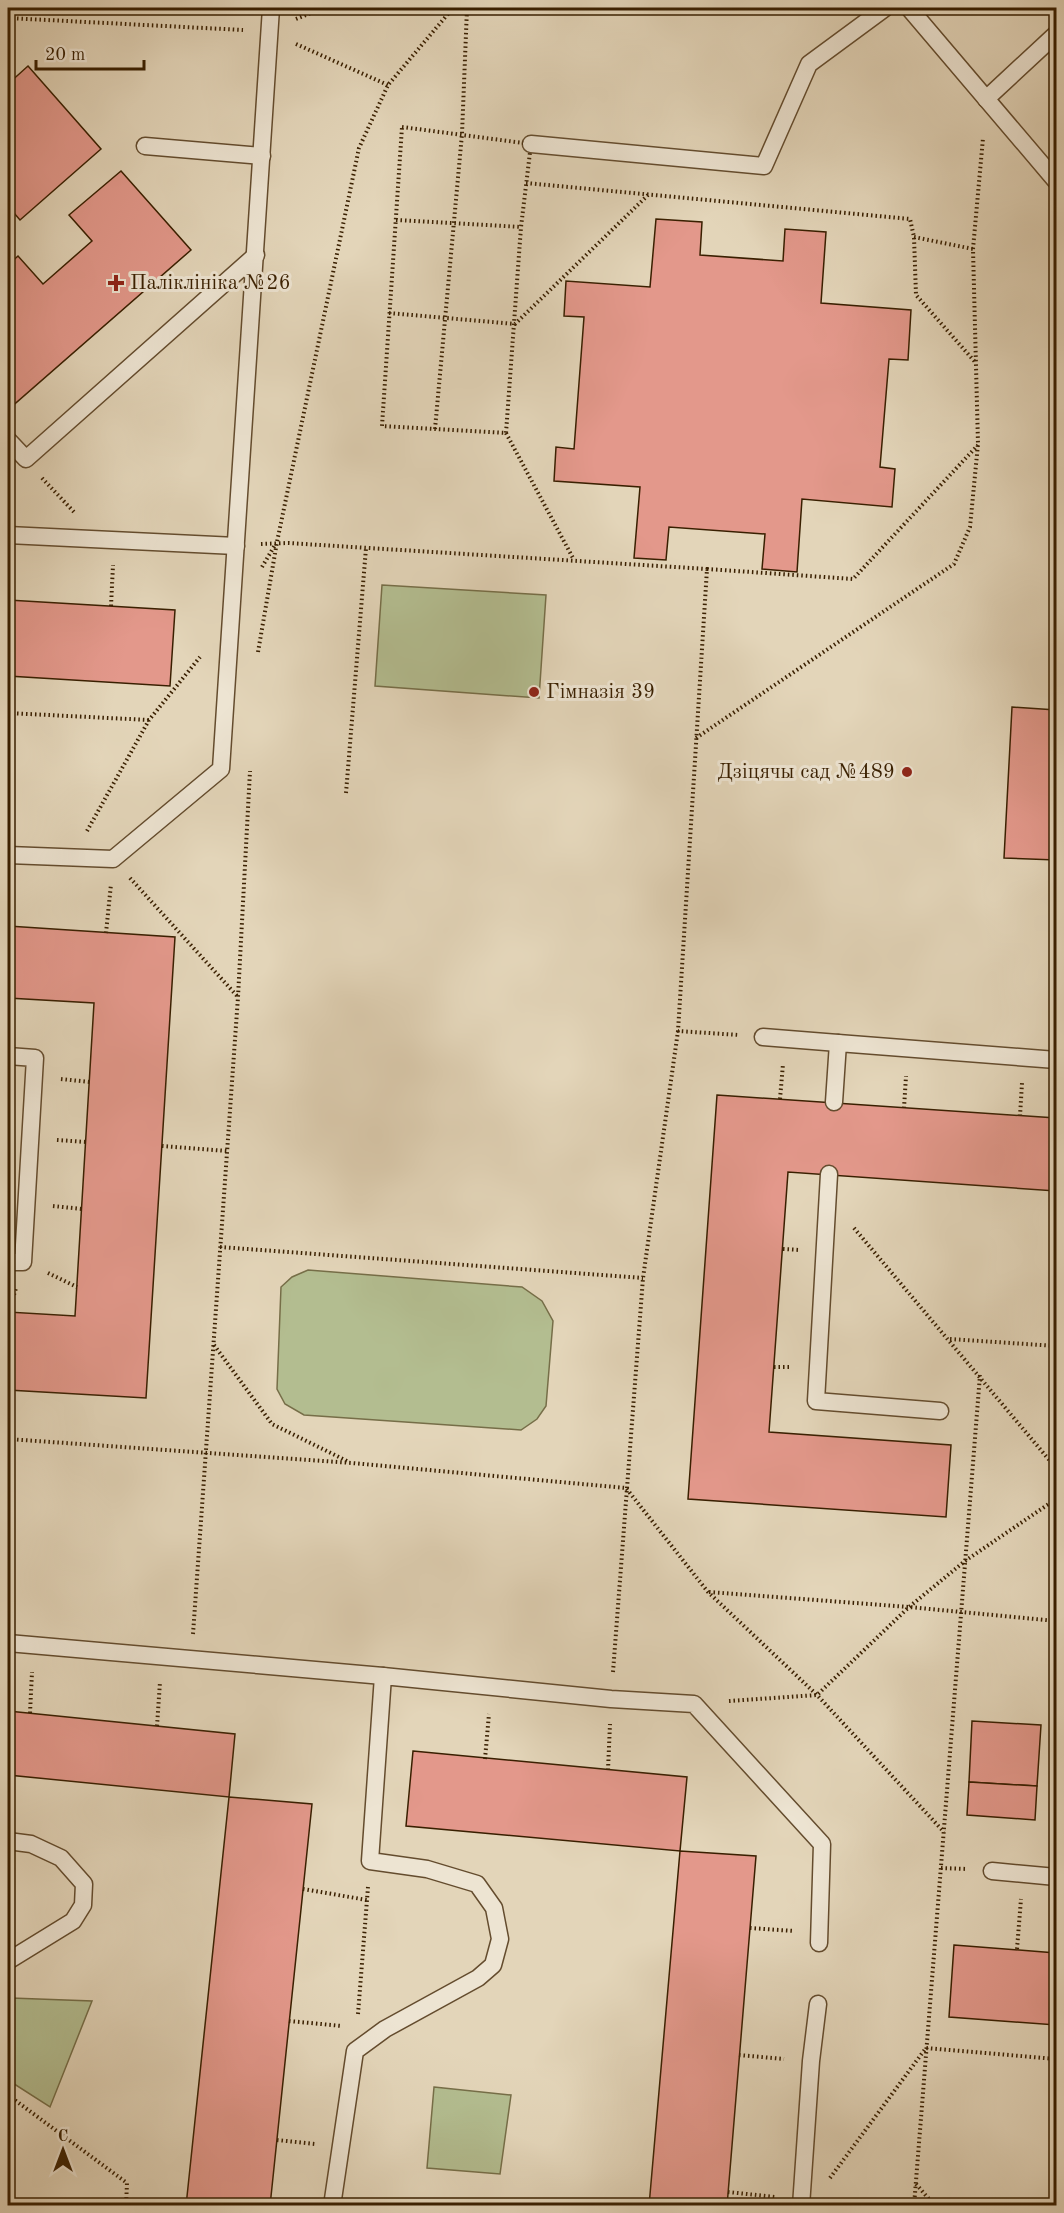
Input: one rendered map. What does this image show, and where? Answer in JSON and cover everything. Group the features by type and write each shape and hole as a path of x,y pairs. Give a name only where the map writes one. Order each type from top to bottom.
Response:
{"lane":[{"path":"8,855 113,860 221,769 271,8"},
{"path":"531,144 764,166 809,64 885,8"},
{"path":"909,8 1056,181"},
{"path":"986,99 1056,34"},
{"path":"145,146 262,156"},
{"path":"8,441 26,459 256,255"},
{"path":"8,535 236,546"},
{"path":"763,1036 1056,1060"},
{"path":"834,1102 838,1042"},
{"path":"8,1056 35,1058 15,1262"},
{"path":"829,1174 816,1401 940,1411"},
{"path":"8,1643 383,1676 611,1699 694,1704 822,1844 819,1938"},
{"path":"332,2205 355,2051 385,2029 478,1978 493,1965 500,1939 494,1908 477,1884 427,1869 370,1861 383,1676"},
{"path":"8,1841 31,1844 61,1858 84,1884 83,1905 73,1921 8,1961"},
{"path":"992,1871 1056,1877"},
{"path":"801,2203 811,2061 818,2004"}],"path":[{"path":"268,31 323,8"},
{"path":"258,657 277,542 359,148 388,86 453,8"},
{"path":"435,429 462,134 467,8"},
{"path":"8,18 268,31 388,86"},
{"path":"696,738 954,564 970,527 978,444 973,249 986,99"},
{"path":"462,134 402,127 382,426 506,433"},
{"path":"526,183 910,219 914,237 916,294 976,364"},
{"path":"390,313 515,324 648,194"},
{"path":"396,220 522,227 506,433 575,561"},
{"path":"914,237 973,249"},
{"path":"277,542 853,579 978,444"},
{"path":"26,459 107,540 111,606"},
{"path":"260,570 277,542"},
{"path":"346,793 366,548"},
{"path":"613,1677 643,1278 678,1031 707,569"},
{"path":"72,858 149,720 205,652"},
{"path":"8,713 149,720"},
{"path":"191,1659 238,997 251,764"},
{"path":"106,933 113,860"},
{"path":"113,860 238,997"},
{"path":"678,1031 763,1036"},
{"path":"904,1108 907,1049"},
{"path":"162,1146 227,1151"},
{"path":"828,1197 1056,1468"},
{"path":"220,1247 643,1278"},
{"path":"15,1262 77,1287"},
{"path":"949,1339 1056,1346"},
{"path":"214,1344 272,1424 352,1463"},
{"path":"914,2205 980,1375"},
{"path":"8,1438 352,1463 626,1488 708,1592 817,1695 944,1832"},
{"path":"694,1704 817,1695 909,1607 965,1561 1056,1499"},
{"path":"708,1592 1056,1621"},
{"path":"30,1713 33,1646"},
{"path":"157,1726 162,1656"},
{"path":"485,1759 492,1687"},
{"path":"608,1770 611,1699"},
{"path":"1017,1950 1023,1874"},
{"path":"303,1889 367,1900 360,1985"},
{"path":"750,1928 819,1938"},
{"path":"289,2021 345,2026"},
{"path":"926,2048 1056,2059"},
{"path":"824,2187 926,2048"},
{"path":"740,2055 811,2061"},
{"path":"8,2095 127,2183 126,2205"},
{"path":"277,2140 341,2147"},
{"path":"916,2184 935,2205"},
{"path":"728,2192 801,2203"}],"green space":[{"path":"382,585 546,595 539,698 375,686"},
{"path":"308,1270 522,1287 542,1301 553,1321 546,1406 537,1419 521,1430 304,1415 285,1404 277,1389 281,1287 292,1277"},
{"path":"11,1998 92,2001 50,2107 8,2080 8,2004"},
{"path":"434,2087 511,2095 500,2174 427,2168"}],"building":[{"path":"28,66 101,149 20,220 8,206 8,84"},
{"path":"121,171 191,250 10,408 8,405 8,265 18,256 43,284 92,241 69,215"},
{"path":"656,219 702,222 700,255 783,261 785,229 826,232 821,303 911,310 908,360 889,359 880,467 895,469 892,507 802,499 797,572 762,569 765,534 669,527 666,560 634,558 640,487 554,481 556,447 574,449 584,317 564,316 566,281 650,287"},
{"path":"8,600 175,610 170,686 8,676"},
{"path":"1012,707 1056,710 1056,860 1004,858"},
{"path":"8,926 175,937 146,1398 8,1390 8,1312 75,1316 94,1003 8,998"},
{"path":"717,1095 1056,1118 1056,1191 788,1172 769,1432 951,1445 946,1517 688,1499"},
{"path":"8,1711 235,1734 229,1797 8,1775"},
{"path":"972,1721 1041,1725 1037,1786 969,1782"},
{"path":"413,1751 687,1777 680,1851 406,1826"},
{"path":"969,1782 1037,1786 1035,1820 967,1815"},
{"path":"229,1797 312,1804 270,2206 186,2206"},
{"path":"680,1851 756,1856 727,2206 649,2206"},
{"path":"954,1945 1056,1953 1056,2025 949,2017"}],"place":[{"name":"Паліклініка №26","path":"116,283"},
{"name":"Гімназія 39","path":"534,692"},
{"name":"Дзіцячы сад №489","path":"907,772"}]}
